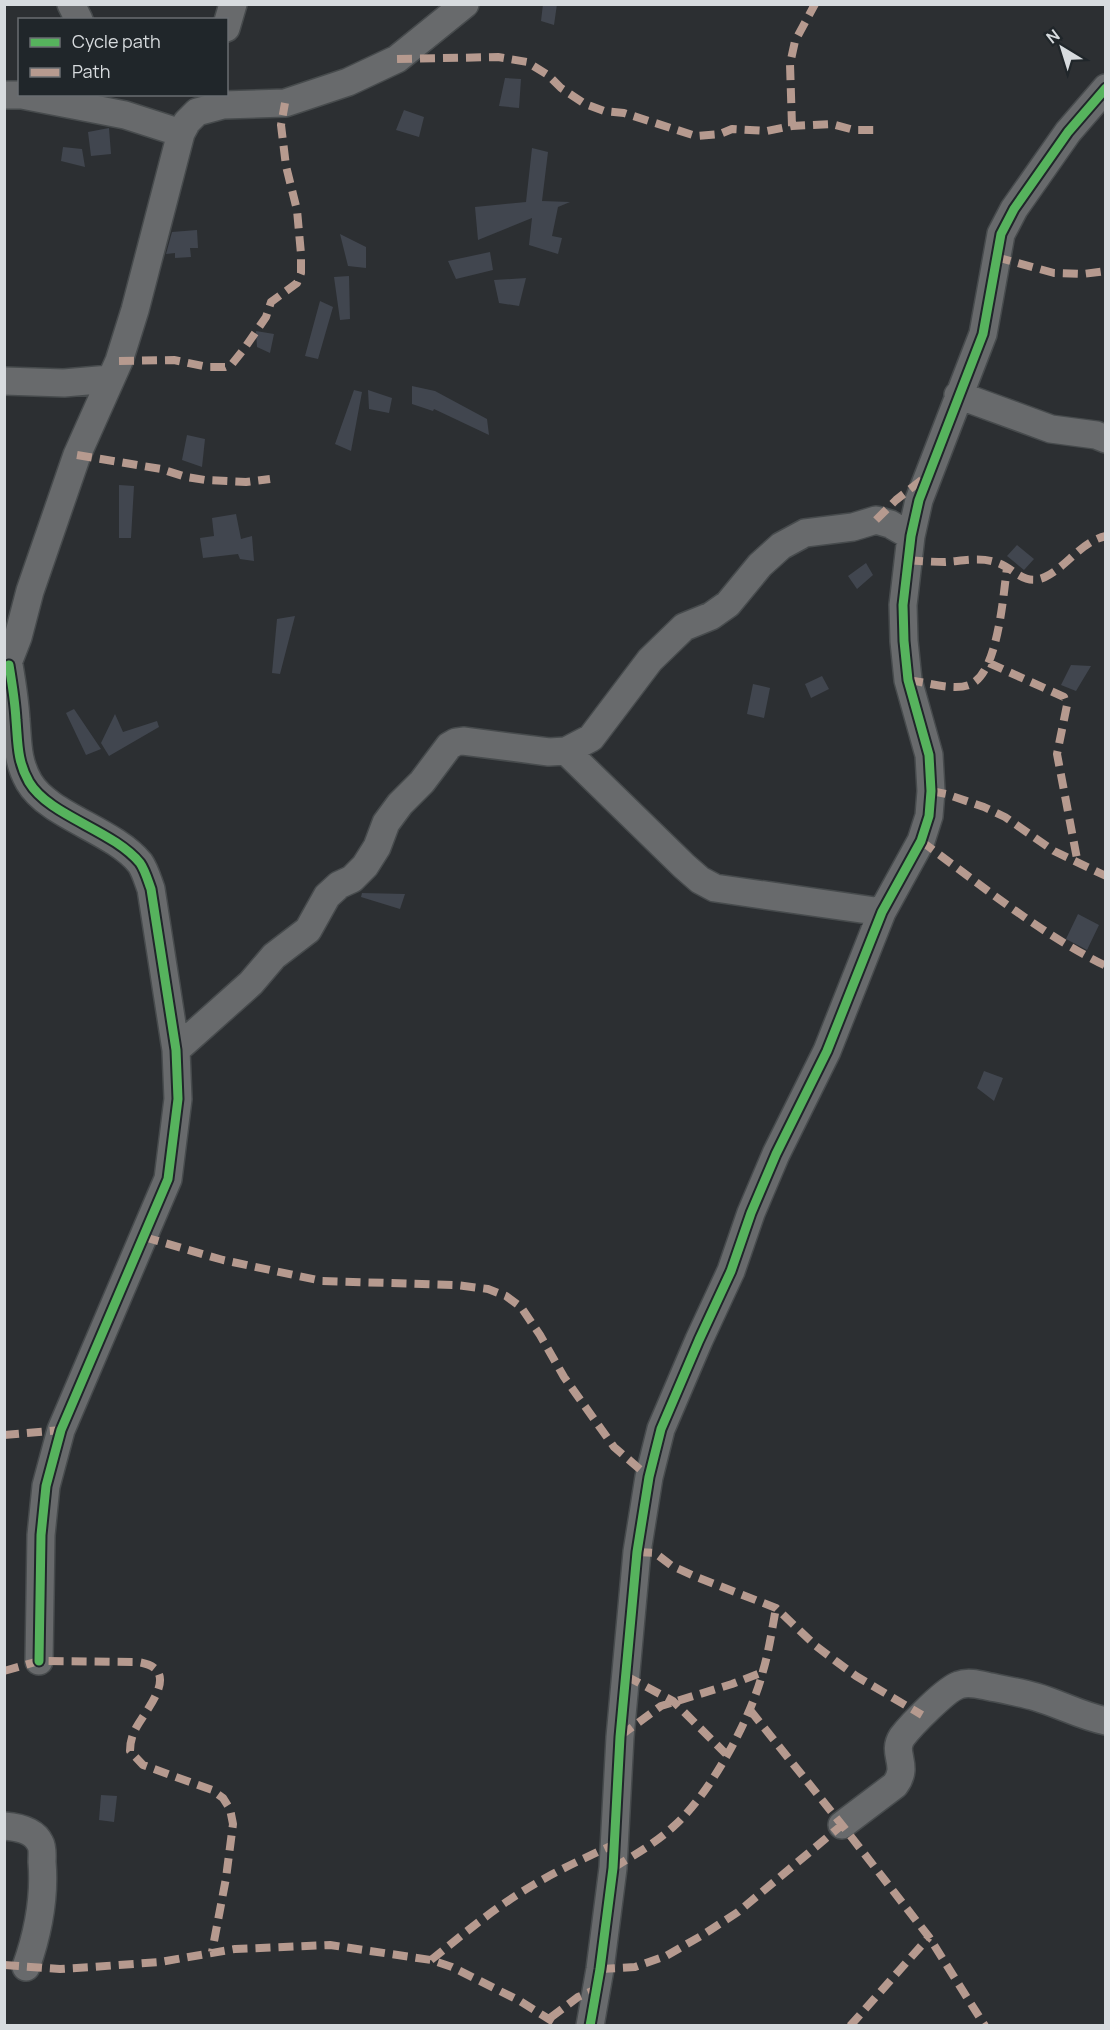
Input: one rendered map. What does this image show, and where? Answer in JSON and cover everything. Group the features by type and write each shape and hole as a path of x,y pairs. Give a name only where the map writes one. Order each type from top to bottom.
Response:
{"street":[{"path":"70,4 78,18"},
{"path":"228,21 233,4"},
{"path":"39,1661 41,1536 46,1486 61,1430 168,1179 177,1099 176,1050 151,889 141,864 113,841 58,809 15,776 18,756 16,720 7,669 11,638 30,591 73,465 119,361 135,310 181,134 200,103 223,105 285,103 348,82 397,59 465,4"},
{"path":"590,2025 613,1868 620,1737 637,1552 649,1478 661,1429 731,1271 751,1213 776,1154 827,1051 882,912 921,841 929,816 931,791 929,755 908,680 904,641 903,605 911,536 922,492 983,334 1001,234 1014,209 1068,132 1106,88"},
{"path":"32,96 122,105 181,134"},
{"path":"4,381 64,383 110,378"},
{"path":"958,395 1051,429 1096,435 1106,439"},
{"path":"176,1050 251,983 274,956 308,930 327,896 339,885 359,874 377,847 386,823 400,804 422,782 449,746 464,741 549,752 566,751 591,738 651,660 684,627 711,616 728,604 760,565 781,546 805,533 853,527 876,520 890,524 911,536"},
{"path":"566,751 684,866 700,880 715,888 882,912"},
{"path":"842,1825 895,1785 901,1777 902,1766 898,1747 900,1740 922,1715 956,1686 978,1684 1036,1697 1085,1717 1106,1721"},
{"path":"4,1826 18,1827 33,1834 41,1844 42,1906 36,1938 26,1967"}],"building":[{"path":"543,4 557,4 554,25 541,21"},
{"path":"505,78 521,79 519,108 499,106"},
{"path":"404,110 424,117 419,137 396,130"},
{"path":"109,128 111,154 91,156 88,132"},
{"path":"63,147 82,149 85,167 61,161"},
{"path":"532,148 548,152 542,201 570,202 558,207 552,236 562,238 558,254 529,245 532,218 478,240 475,207 526,202"},
{"path":"197,230 198,248 190,248 191,257 175,258 175,253 166,254 172,232"},
{"path":"340,234 366,247 366,268 348,266"},
{"path":"490,252 493,270 456,279 448,261"},
{"path":"349,276 350,319 340,320 334,277"},
{"path":"526,278 519,306 499,303 494,280"},
{"path":"320,301 333,307 318,359 305,356"},
{"path":"256,331 274,334 270,353 257,347"},
{"path":"412,386 435,391 487,419 489,435 434,409 433,411 412,404"},
{"path":"354,390 362,392 351,451 335,444"},
{"path":"368,390 392,398 389,413 369,409"},
{"path":"187,435 205,439 202,467 182,460"},
{"path":"119,485 134,486 131,538 119,538"},
{"path":"236,514 241,539 252,536 254,561 240,559 238,554 203,558 200,538 214,536 212,518"},
{"path":"1017,545 1034,559 1024,570 1007,556"},
{"path":"866,563 873,575 857,589 848,576"},
{"path":"295,616 280,674 272,673 277,619"},
{"path":"1071,665 1091,666 1076,691 1061,685"},
{"path":"822,676 829,689 811,698 805,684"},
{"path":"753,684 770,688 764,718 747,714"},
{"path":"74,709 101,749 86,755 66,713"},
{"path":"115,714 123,732 157,721 159,727 109,756 101,743"},
{"path":"362,893 405,894 400,909 361,897"},
{"path":"1078,914 1099,925 1087,950 1066,939"},
{"path":"984,1071 1003,1078 994,1101 977,1088"},
{"path":"101,1795 117,1796 114,1822 99,1820"}],"marked path":[{"path":"792,126 790,64 795,41 815,4"},
{"path":"397,59 498,57 527,62 585,104 604,111 624,113 696,136 720,134 732,129 767,131 792,126 832,124 854,130 875,130"},
{"path":"119,361 174,360 208,367 225,367 232,364 266,317 271,302 297,283 301,273 301,254 297,210 286,166 281,125 285,103"},
{"path":"996,257 1054,273 1083,274 1106,271"},
{"path":"77,455 161,469 205,480 246,482 270,479"},
{"path":"876,520 896,500 928,475"},
{"path":"908,560 945,562 983,560 1002,564 1031,580 1045,577 1061,567 1089,543 1106,536"},
{"path":"908,680 962,687 979,678 993,651 1001,615 1007,568"},
{"path":"989,663 1064,697 1067,705 1057,754 1078,864"},
{"path":"931,791 984,807 1005,817 1054,851 1106,876"},
{"path":"921,841 1034,924 1106,966"},
{"path":"144,1237 223,1260 322,1281 456,1285 488,1289 506,1296 521,1307 564,1377 614,1447 649,1477"},
{"path":"4,1435 61,1430"},
{"path":"637,1552 655,1553 672,1566 776,1608 816,1646 856,1676 922,1715"},
{"path":"613,1868 674,1826 688,1812 715,1776 739,1733 757,1690 767,1656 776,1608"},
{"path":"4,1671 39,1661 138,1662 151,1666 158,1672 160,1681 158,1690 135,1731 130,1751 143,1765 212,1790 223,1798 230,1809 233,1824 226,1878 212,1952"},
{"path":"620,1736 661,1706 763,1672"},
{"path":"626,1676 673,1701 726,1754"},
{"path":"750,1710 929,1937 985,2026"},
{"path":"600,1969 635,1967 666,1956 701,1936 738,1912 842,1825"},
{"path":"431,1960 485,1917 520,1893 578,1861 615,1844"},
{"path":"850,2026 929,1937"},
{"path":"4,1965 60,1969 160,1962 235,1949 330,1945 431,1960 452,1967 520,2001 560,2026"},
{"path":"550,2018 578,1997 597,1989"}],"cycle path":[{"path":"590,2026 613,1868 620,1737 637,1552 649,1477 661,1429 731,1271 751,1213 776,1154 827,1051 882,912 921,841 929,816 931,791 929,755 908,680 903,605 911,536 919,500 983,334 1001,234 1014,209 1068,132 1106,88"},
{"path":"9,665 19,752 22,767 29,782 38,794 51,804 128,851 140,863 146,876 151,889 176,1050 178,1099 168,1179 61,1430 46,1486 41,1535 39,1661"}]}
